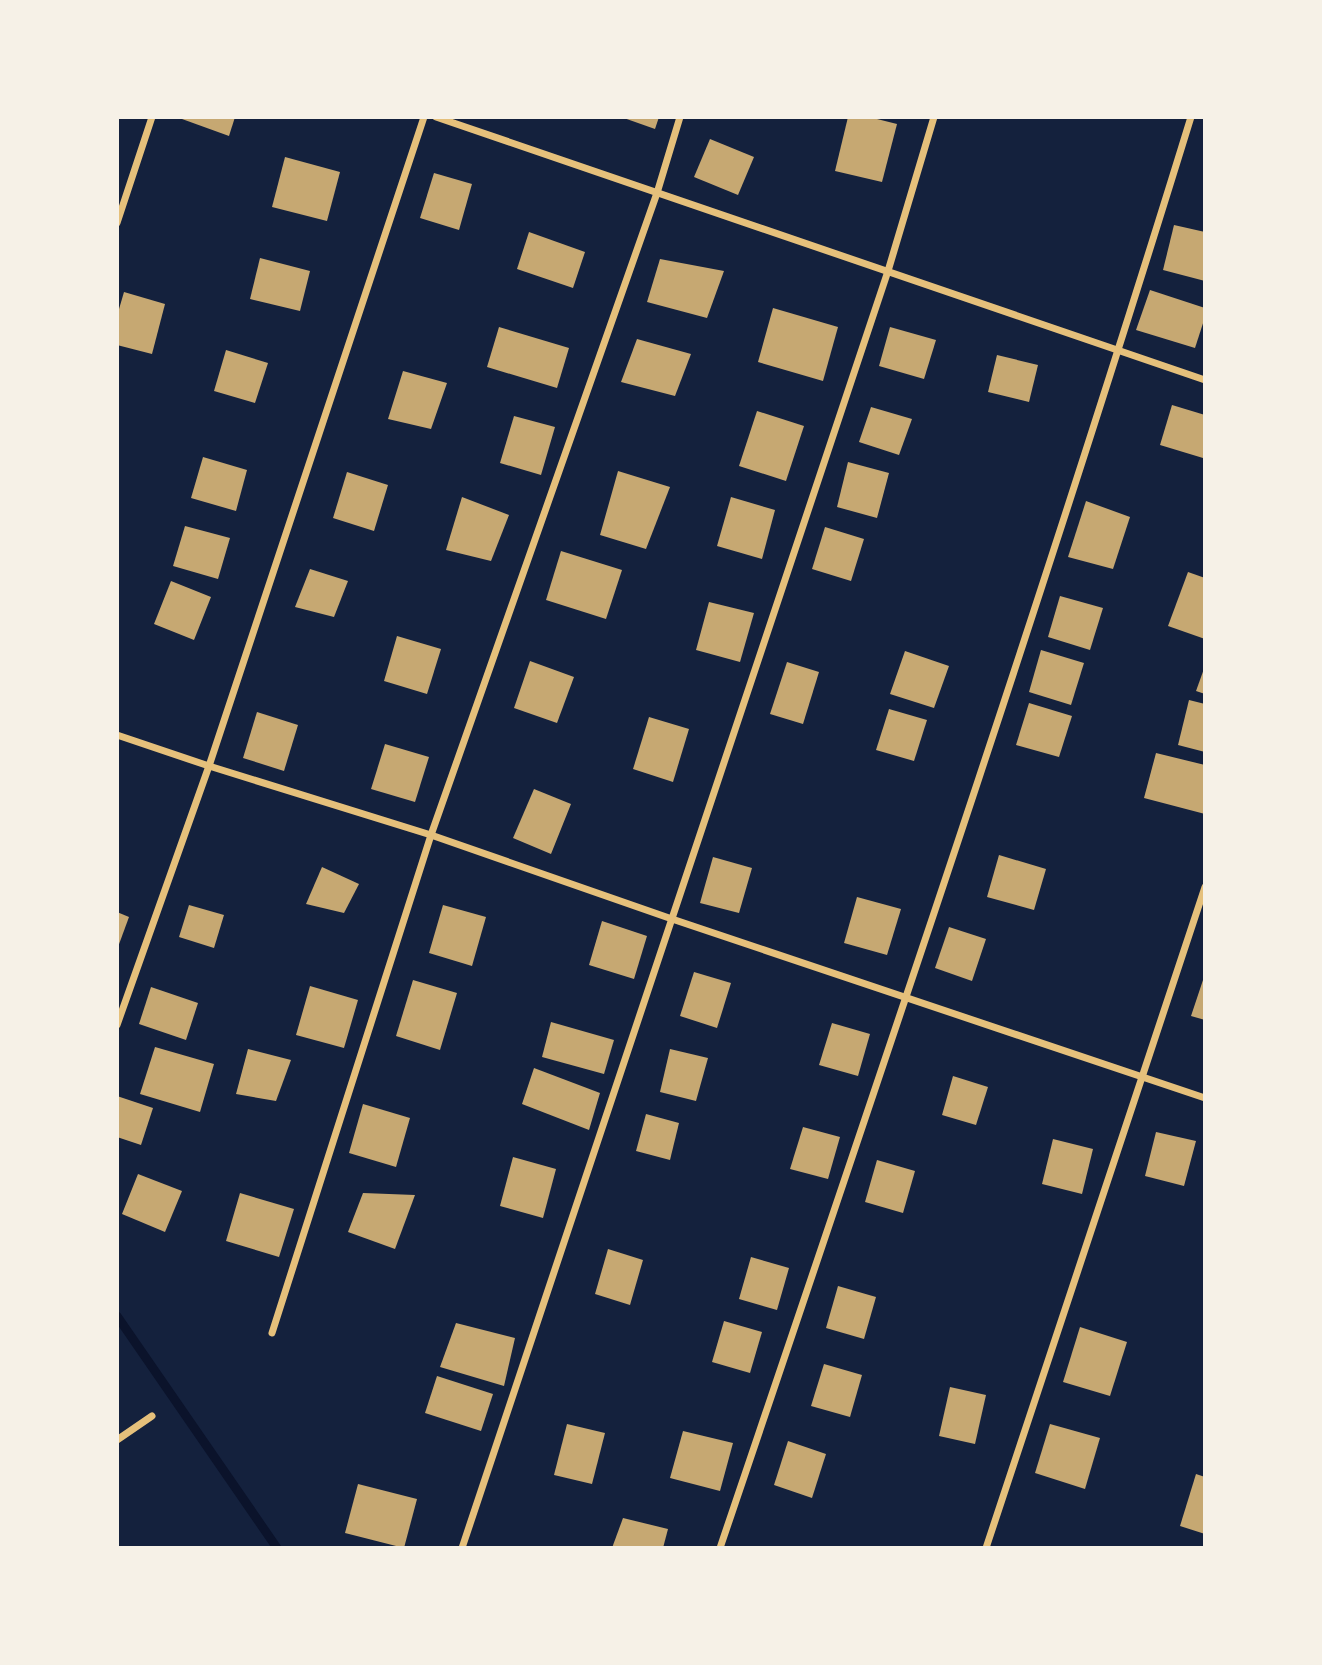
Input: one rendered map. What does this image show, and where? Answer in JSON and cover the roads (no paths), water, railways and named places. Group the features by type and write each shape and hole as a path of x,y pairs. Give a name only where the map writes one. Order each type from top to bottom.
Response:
{"street":[{"path":"117,223 152,117"},
{"path":"117,1025 209,766 424,117"},
{"path":"436,117 1205,380"},
{"path":"272,1333 431,835 657,193 680,117"},
{"path":"462,1548 888,271 934,117"},
{"path":"720,1548 907,997 1119,351 1191,117"},
{"path":"117,735 431,835 1205,1098"},
{"path":"986,1548 1205,887"},
{"path":"117,1440 152,1416"}],"waterway":[{"path":"117,1316 277,1548"}]}
